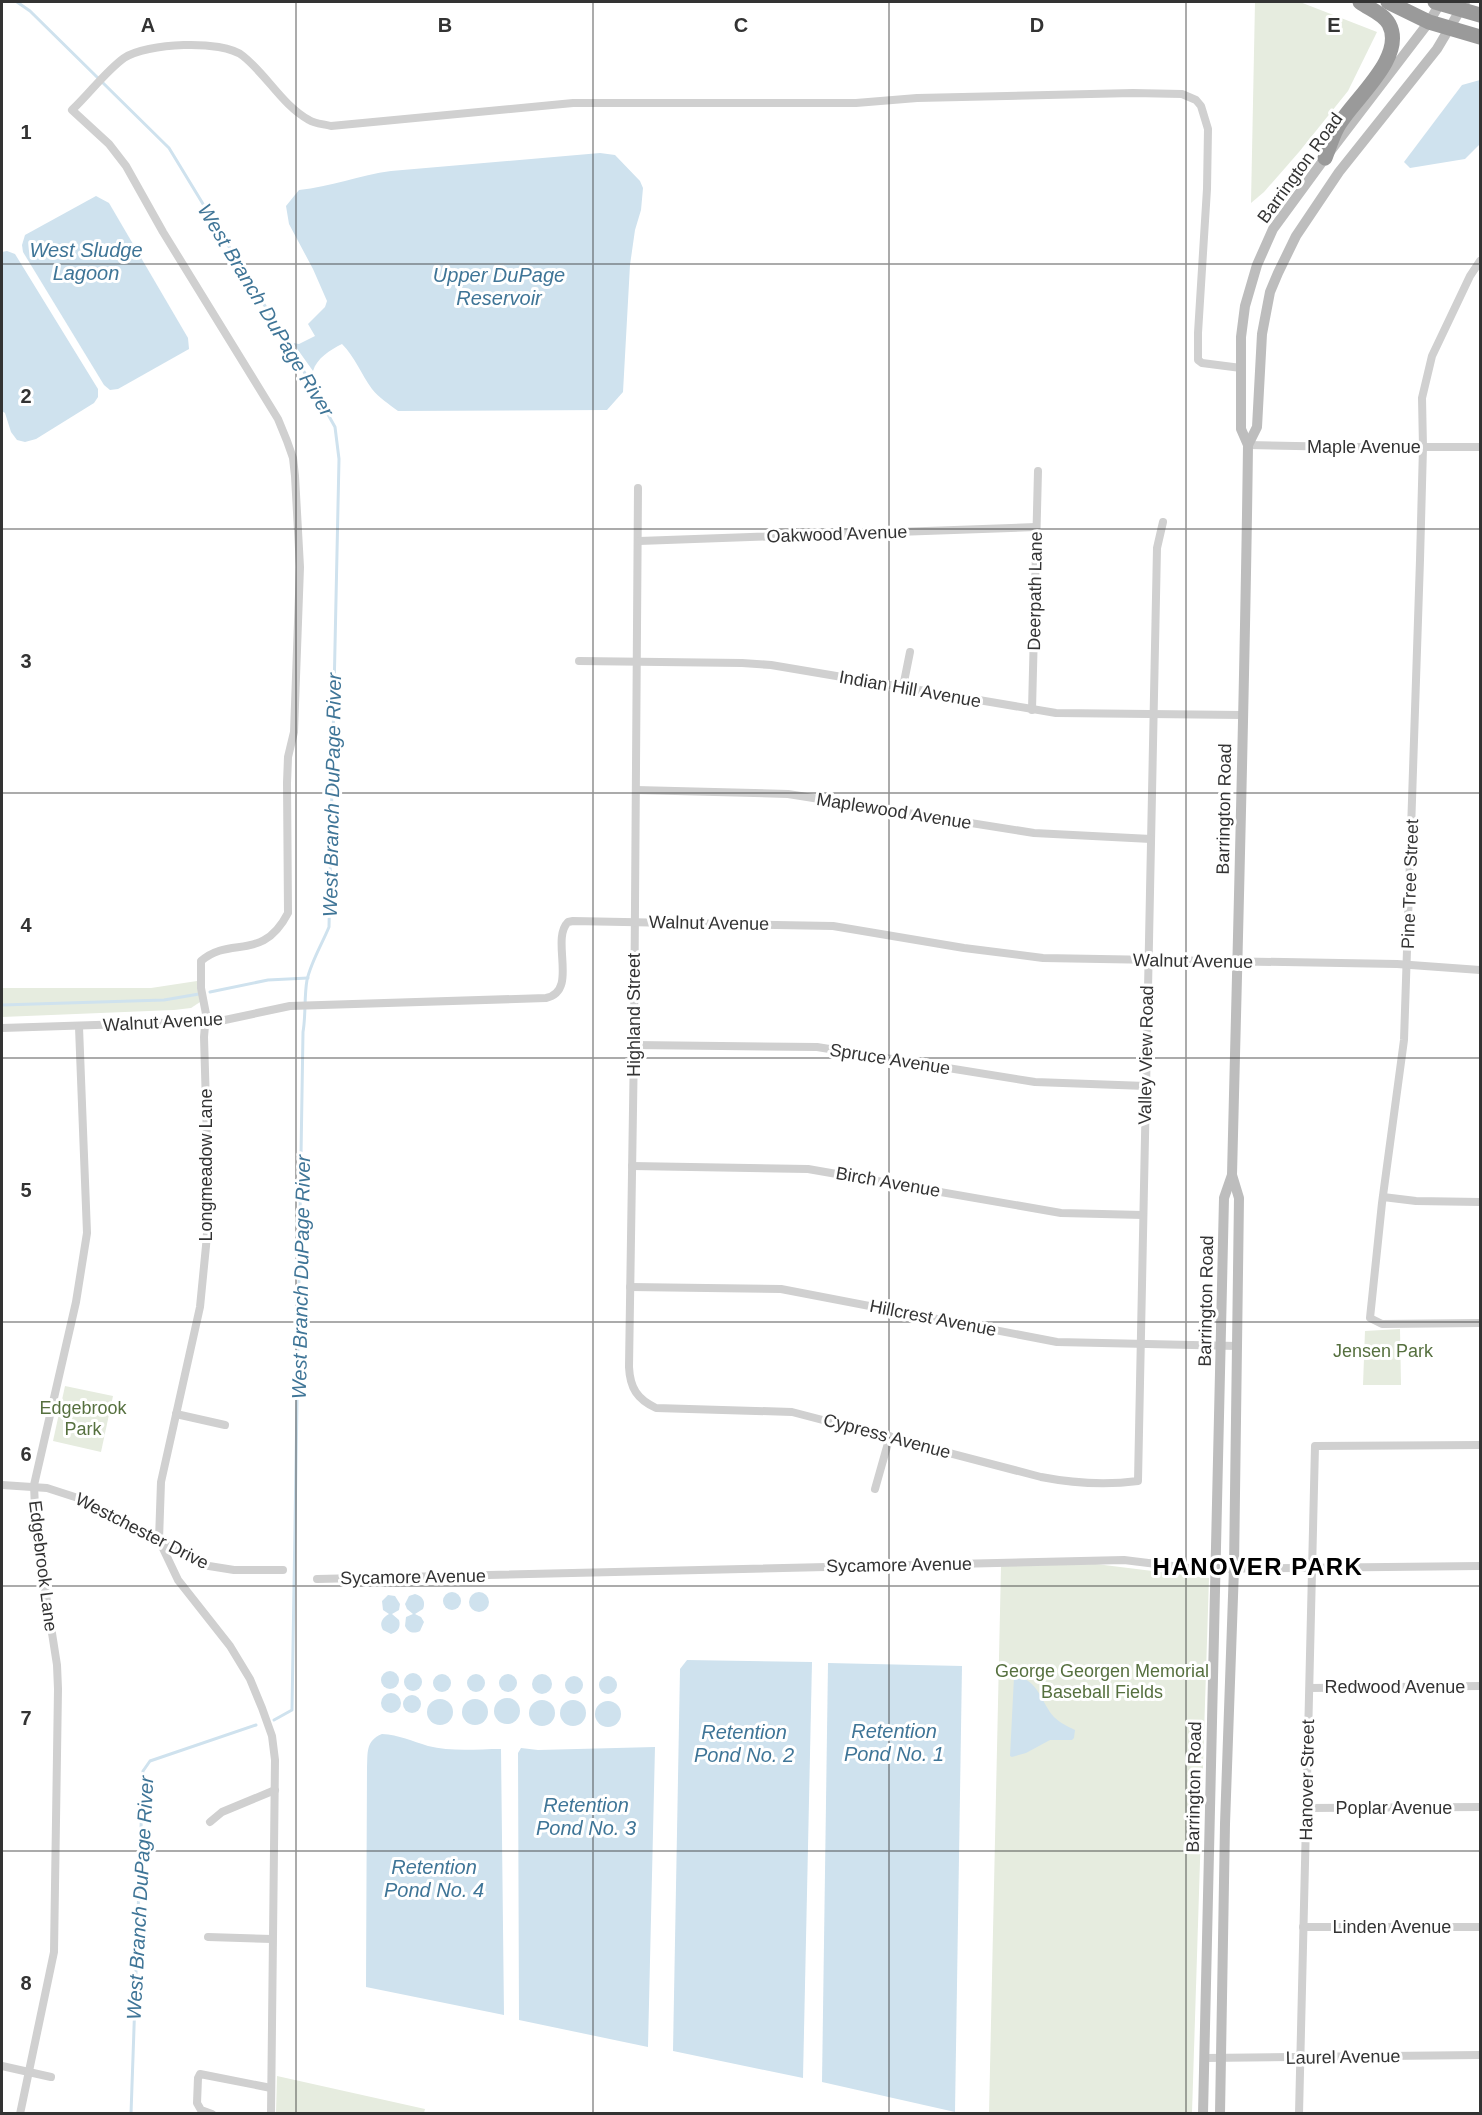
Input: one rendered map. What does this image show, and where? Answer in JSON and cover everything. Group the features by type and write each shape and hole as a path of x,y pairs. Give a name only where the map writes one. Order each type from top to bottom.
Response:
{"highway":[{"path":"1325,158 1338,126 1376,77 1391,47 1389,24 1381,15 1360,2"},
{"path":"1388,2 1450,30 1480,37"},
{"path":"1439,2 1463,6 1480,15"}],"main road":[{"name":"Barrington Road","path":"1220,2114 1225,1824 1234,1568 1239,1198 1233,1174 1242,715 1246,631 1248,445 1241,429 1241,337 1245,306 1257,265 1273,229 1430,22 1439,2"},
{"name":"Barrington Road","path":"1248,445 1257,426 1259,364 1265,312 1278,273 1296,236 1340,172 1437,50 1463,6"},
{"name":"Barrington Road","path":"1203,2114 1224,1198 1233,1174"}],"street":[{"name":"Longmeadow Lane","path":"271,2114 275,1790 272,1736 250,1679 230,1646 178,1580 159,1540 161,1482 200,1307 207,1237 209,1208 205,1022 201,961 209,954 257,944 269,938 278,930 288,913 287,775 288,757 294,732 300,567 295,476 293,458 278,419 126,166 109,144 72,110 124,58 144,50 189,45 229,48 243,56 295,111 310,121 331,126 573,103 856,103 917,98 1121,93 1182,94 1196,100 1201,106 1208,129 1208,189 1198,360 1202,363 1241,368"},
{"name":"Pine Tree Street","path":"1480,261 1470,276 1432,356 1422,398 1423,447 1404,1041 1383,1197 1370,1318 1382,1324 1480,1323"},
{"name":"Maple Avenue","path":"1248,445 1480,447"},
{"name":"Deerpath Lane","path":"1032,710 1038,471"},
{"name":"Highland Street","path":"637,1396 631,1386 630,1377 630,1287 638,488"},
{"name":"Valley View Road","path":"1138,1481 1157,548 1163,522"},
{"name":"Oakwood Avenue","path":"639,541 1036,527"},
{"path":"903,687 910,652"},
{"name":"Indian Hill Avenue","path":"579,661 771,665 1056,713 1242,715"},
{"name":"Maplewood Avenue","path":"636,790 788,794 1034,833 1151,839"},
{"name":"Walnut Avenue","path":"2,1028 220,1021 290,1006 551,997 561,988 562,930 568,922 634,921 833,926 964,948 1043,958 1407,964 1480,970"},
{"name":"Edgebrook Lane","path":"20,2114 27,2071 54,1952 57,1665 36,1531 34,1485 76,1302 87,1233 80,1027"},
{"name":"Spruce Avenue","path":"634,1046 817,1047 1035,1082 1146,1086"},
{"name":"Birch Avenue","path":"632,1166 808,1169 1060,1213 1143,1215"},
{"path":"1383,1197 1416,1201 1480,1202"},
{"name":"Hillcrest Avenue","path":"630,1287 781,1289 1057,1342 1237,1346"},
{"name":"Cypress Avenue","path":"637,1396 656,1408 792,1412 1048,1478 1095,1482 1138,1481"},
{"path":"176,1414 225,1425"},
{"path":"875,1489 890,1436"},
{"name":"Hanover Street","path":"1299,2114 1315,1446 1480,1445"},
{"name":"Westchester Drive","path":"2,1485 34,1485 62,1491 159,1540 185,1556 209,1566 234,1570 283,1570"},
{"name":"Sycamore Avenue","path":"317,1579 1112,1560 1197,1569 1480,1566"},
{"name":"Redwood Avenue","path":"1310,1688 1480,1686"},
{"path":"210,1822 222,1812 275,1790"},
{"name":"Poplar Avenue","path":"1307,1808 1480,1807"},
{"name":"Linden Avenue","path":"1303,1928 1480,1927"},
{"path":"208,1937 272,1939"},
{"name":"Laurel Avenue","path":"1205,2058 1480,2055"},
{"path":"2,2066 51,2077"},
{"path":"212,2114 201,2110 197,2103 200,2074 271,2088"}],"green space":[{"path":"1255,2 1300,2 1377,32 1348,91 1299,152 1264,192 1251,203"},
{"path":"197,981 200,1002 191,1008 2,1017 2,988 151,988"},
{"name":"Jensen Park","path":"1400,1329 1401,1385 1363,1385 1365,1331"},
{"name":"Edgebrook Park","path":"65,1386 113,1396 101,1452 53,1441"},
{"name":"George Georgen Memorial Baseball Fields","path":"1096,1564 1209,1578 1192,2113 989,2114 1001,1566"},
{"path":"277,2076 425,2109 424,2113 276,2113"}],"water":[{"path":"1480,80 1480,144 1465,159 1410,168 1404,162 1462,85"},
{"name":"Upper DuPage Reservoir","path":"600,153 615,155 640,181 643,188 630,265 623,392 607,410 398,411 372,389 351,354 342,344 321,358 313,371 293,343 299,344 315,336 308,324 325,307 327,301 289,224 286,206 299,190 391,171"},
{"name":"West Sludge Lagoon","path":"96,196 109,203 188,338 189,349 118,389 110,390 104,385 23,252 22,245 25,235"},
{"path":"2,252 15,254 98,389 98,397 94,403 36,439 25,442 17,440 11,432 5,413 2,411"},
{"path":"448,1592 456,1592 461,1597 459,1608 448,1610 443,1605 443,1597"},
{"path":"479,1592 486,1595 489,1602 486,1609 479,1612 472,1609 469,1602 472,1595"},
{"path":"415,1594 422,1598 424,1604 423,1609 415,1614 424,1622 420,1631 413,1633 405,1626 406,1617 413,1614 405,1604 409,1596"},
{"path":"388,1595 395,1596 400,1604 399,1610 392,1614 399,1620 399,1627 391,1634 383,1630 381,1625 383,1619 389,1614 383,1610 382,1601"},
{"name":"Retention Pond No. 2","path":"687,1660 812,1662 803,2078 673,2051 680,1669"},
{"name":"Retention Pond No. 1","path":"828,1663 962,1666 955,2112 822,2082"},
{"path":"386,1671 394,1671 399,1676 397,1687 386,1689 381,1684 381,1676"},
{"path":"409,1673 417,1673 422,1678 420,1689 409,1691 404,1686 404,1678"},
{"path":"438,1674 446,1674 451,1679 449,1690 438,1692 433,1687 433,1679"},
{"path":"472,1674 480,1674 485,1679 483,1690 472,1692 467,1687 467,1679"},
{"path":"504,1674 512,1674 517,1679 515,1690 504,1692 499,1687 499,1679"},
{"path":"542,1674 549,1677 552,1684 549,1691 542,1694 535,1691 532,1684 535,1677"},
{"path":"570,1676 578,1676 583,1681 581,1692 570,1694 565,1689 565,1681"},
{"path":"604,1676 612,1676 617,1681 615,1692 604,1694 599,1689 599,1681"},
{"path":"1014,1677 1029,1681 1054,1717 1075,1730 1072,1740 1050,1740 1026,1753 1010,1756"},
{"path":"391,1693 398,1696 401,1703 398,1710 391,1713 384,1710 381,1703 384,1696"},
{"path":"408,1695 416,1695 421,1700 419,1711 408,1713 403,1708 403,1700"},
{"path":"507,1698 517,1701 520,1711 517,1721 507,1724 497,1721 494,1711 497,1701"},
{"path":"440,1699 450,1702 453,1712 450,1722 440,1725 430,1722 427,1712 430,1702"},
{"path":"475,1699 485,1702 488,1712 485,1722 475,1725 465,1722 462,1712 465,1702"},
{"path":"542,1700 552,1703 555,1713 552,1723 542,1726 532,1723 529,1713 532,1703"},
{"path":"573,1700 583,1703 586,1713 583,1723 573,1726 563,1723 560,1713 563,1703"},
{"path":"608,1701 618,1704 621,1714 618,1724 608,1727 598,1724 595,1714 598,1704"},
{"name":"Retention Pond No. 4","path":"382,1734 446,1749 501,1749 504,2015 366,1987 367,1758 370,1744"},
{"name":"Retention Pond No. 3","path":"655,1747 648,2047 519,2020 518,1753 521,1748 538,1750"}],"waterway":[{"name":"West Branch DuPage River","path":"17,2 30,11 169,148 293,352 335,427 339,459 329,927 307,980 303,1032 292,1710 274,1720"},
{"path":"210,992 268,980 308,978"},
{"path":"2,1005 164,1000 199,994"},
{"name":"West Branch DuPage River","path":"131,2114 143,1771 150,1761 256,1725"}],"district":[{"name":"HANOVER PARK","path":"1258,1567"}]}
